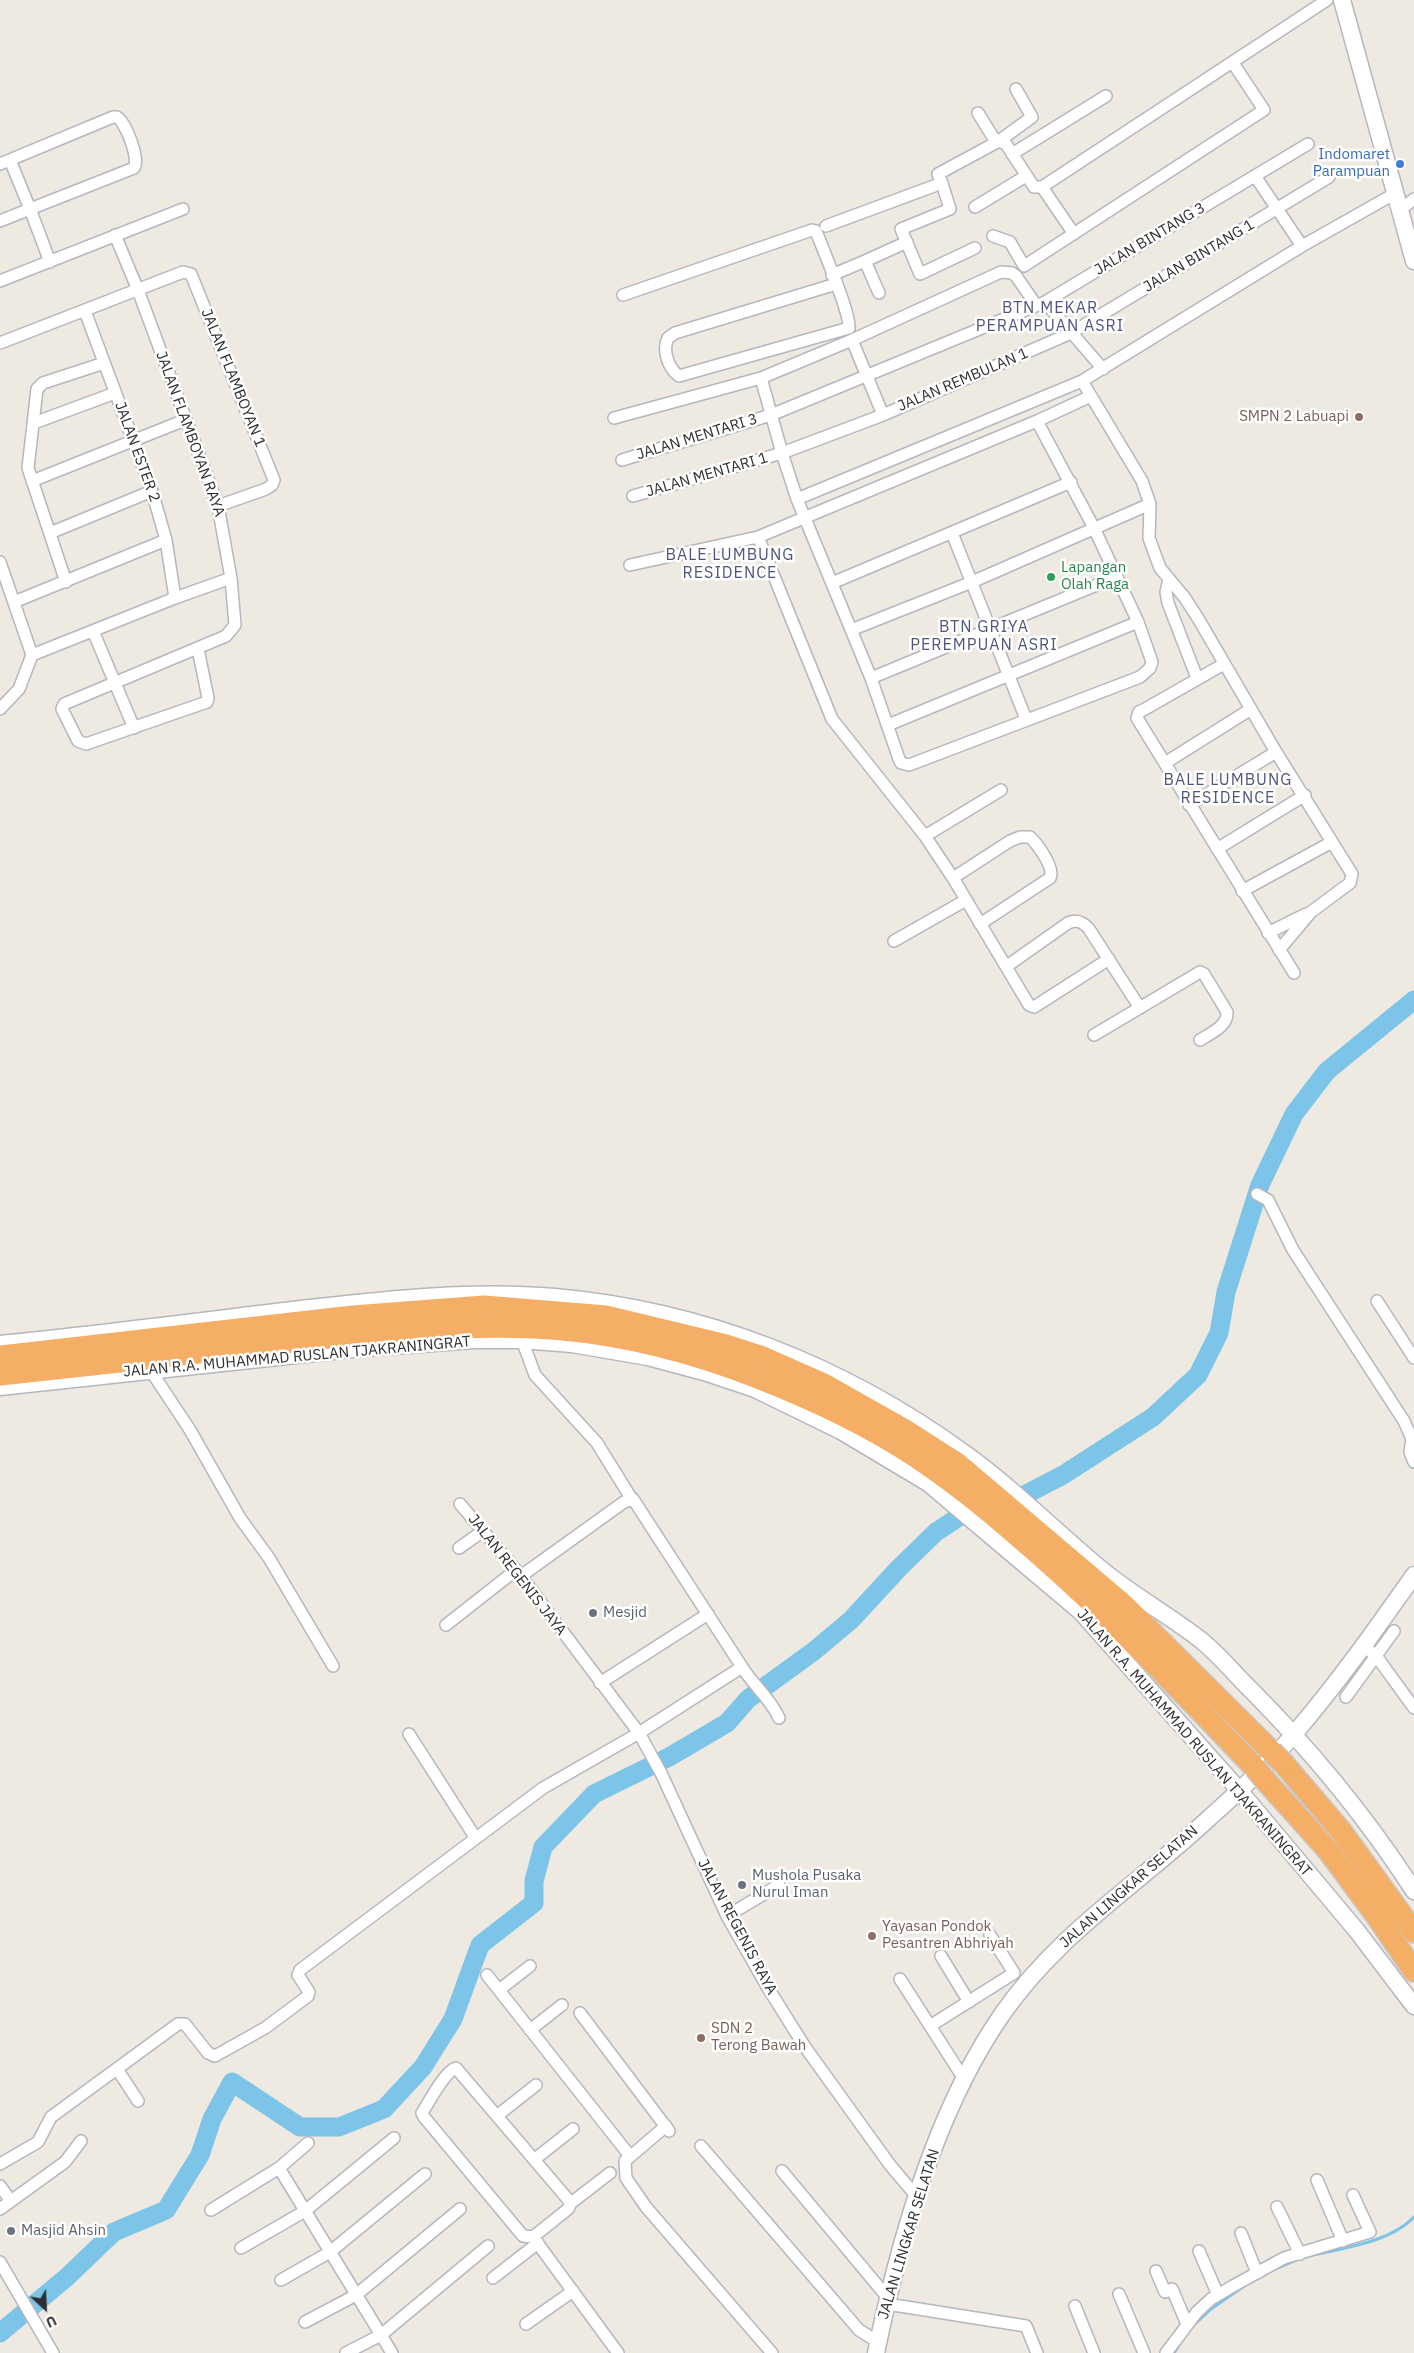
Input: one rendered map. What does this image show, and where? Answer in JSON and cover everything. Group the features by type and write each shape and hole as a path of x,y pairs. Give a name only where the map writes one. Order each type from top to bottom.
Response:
{"highway":[{"name":"JALAN R.A. MUHAMMAD RUSLAN TJAKRANINGRAT","path":"0,1356 353,1316 484,1306 606,1316 680,1332 764,1357 822,1383 907,1431 961,1458 1110,1618 1169,1677 1327,1849 1376,1915 1414,1971"},
{"name":"JALAN R.A. MUHAMMAD RUSLAN TJAKRANINGRAT","path":"0,1376 420,1330 535,1328 590,1333 685,1352 754,1376 812,1401 1005,1505 1123,1604 1278,1758 1341,1831 1414,1932"}],"street":[{"path":"998,141 1004,141 1034,188 1042,187 1327,0"},
{"path":"1342,0 1414,261"},
{"path":"993,236 1010,242 1024,266 1264,110 1233,63"},
{"path":"975,248 920,274 901,228 950,209 938,174 998,141 1032,117 1016,89"},
{"path":"1012,154 1106,96"},
{"path":"978,113 998,141"},
{"path":"0,221 30,209 134,168 136,158 124,123 117,117 112,117 5,162 30,209 50,262"},
{"name":"JALAN BINTANG 3","path":"866,376 1040,304 1308,144"},
{"path":"975,207 1026,176"},
{"path":"1255,176 1302,246"},
{"name":"JALAN BINTANG 1","path":"1071,333 1329,178"},
{"path":"826,226 942,184"},
{"path":"1042,187 1074,234"},
{"path":"797,499 1082,381 1103,370 1302,246 1394,194"},
{"path":"1399,211 1414,199"},
{"path":"0,281 183,208"},
{"path":"623,295 812,230 816,231 834,279 850,323 850,328 845,331 681,376 673,371 665,350 668,338 834,279 865,261 907,242"},
{"name":"JALAN FLAMBOYAN RAYA","path":"115,236 138,290 218,506 231,578 235,625 226,636 198,649"},
{"path":"865,261 880,293"},
{"name":"JALAN FLAMBOYAN 1","path":"138,290 183,272 193,276 274,480 272,485 218,506"},
{"path":"614,418 761,378 852,340 1001,272 1012,273 1040,304 1071,333 1103,370"},
{"path":"0,343 138,290"},
{"name":"JALAN ESTER 2","path":"85,311 152,491 166,540 175,598"},
{"name":"JALAN REMBULAN 1","path":"782,454 883,415 1071,333"},
{"path":"852,340 883,415"},
{"path":"66,582 28,465 37,389 40,385 104,363"},
{"name":"JALAN MENTARI 3","path":"622,460 771,415 866,376"},
{"path":"761,378 782,454 797,499 871,678 899,759 901,763 909,765 1144,675 1150,668 1152,662 1138,622 1071,482 1037,421"},
{"path":"1082,381 1142,481 1150,504 1149,538 1152,551 1160,568 1185,598 1276,752 1305,795 1352,874 1353,880 1311,912 1268,933"},
{"path":"34,423 115,393"},
{"path":"630,565 758,537 1037,421 1091,396"},
{"path":"32,481 135,442 186,420"},
{"name":"JALAN MENTARI 1","path":"633,496 782,454"},
{"path":"832,583 1071,482"},
{"path":"50,534 152,491"},
{"path":"851,630 972,582 1150,504"},
{"path":"952,533 1026,719"},
{"path":"758,537 832,719 925,836 953,878 1027,1002 1034,1007 1109,959"},
{"path":"14,602 166,540"},
{"path":"0,562 32,655 19,689 4,696 0,710"},
{"path":"871,678 1116,577"},
{"path":"32,655 175,598 231,578"},
{"path":"1169,579 1166,592 1168,603 1197,678"},
{"path":"888,725 1138,622"},
{"path":"93,631 113,683 134,728"},
{"path":"198,649 207,702 83,744 78,741 62,709 66,703 113,683 198,649"},
{"path":"1224,664 1197,678 1137,716 1189,805 1294,973"},
{"path":"1165,763 1251,709"},
{"path":"1189,805 1276,752"},
{"path":"925,836 1001,790"},
{"path":"1217,849 1305,795"},
{"path":"953,878 1016,838 1030,837 1034,841 1051,870 1050,878 980,924"},
{"path":"1242,891 1332,842"},
{"path":"894,941 966,900"},
{"path":"1279,950 1311,912"},
{"path":"1007,966 1068,923 1076,920 1085,924 1140,1008"},
{"path":"1094,1035 1190,977 1202,973 1228,1016 1220,1027 1200,1040"},
{"path":"1257,1194 1268,1200 1293,1250 1404,1421 1412,1439 1410,1452 1414,1462"},
{"name":"JALAN R.A. MUHAMMAD RUSLAN TJAKRANINGRAT","path":"0,1344 423,1298 552,1296 602,1303 698,1322 763,1344 816,1367 870,1394 961,1458"},
{"path":"1377,1300 1414,1358"},
{"path":"522,1340 535,1375 597,1443 742,1667 761,1693 774,1706 779,1718"},
{"name":"JALAN R.A. MUHAMMAD RUSLAN TJAKRANINGRAT","path":"0,1386 418,1344 522,1340 572,1344 648,1357 704,1372 755,1389 841,1431 928,1483 960,1508 1092,1623 1238,1789 1357,1931 1414,2006"},
{"path":"151,1371 190,1430 240,1518 269,1558 333,1666"},
{"path":"446,1625 518,1573 631,1498"},
{"name":"JALAN REGENIS JAYA","path":"460,1504 518,1573 573,1647"},
{"name":"JALAN R.A. MUHAMMAD RUSLAN TJAKRANINGRAT","path":"1005,1505 1106,1573 1205,1644 1294,1734 1394,1860 1414,1891"},
{"path":"459,1548 482,1531"},
{"name":"JALAN LINGKAR SELATAN","path":"877,2347 888,2301 918,2198 943,2125 964,2080 990,2033 1040,1966 1078,1928 1179,1845 1294,1734 1414,1575"},
{"path":"600,1683 708,1614"},
{"path":"1346,1697 1377,1657 1394,1631"},
{"path":"1363,1645 1377,1657 1414,1708"},
{"name":"JALAN REGENIS RAYA","path":"573,1647 639,1733 651,1754 727,1916 805,2047 884,2157 918,2198"},
{"path":"0,2164 38,2142 50,2117 180,2022 186,2024 209,2054 215,2056 265,2028 308,1996 309,1992 298,1975 300,1970 417,1884 475,1836 543,1788 639,1733 742,1667"},
{"path":"409,1734 475,1836"},
{"path":"727,1916 779,1885"},
{"path":"930,2026 1014,1973 990,1935"},
{"path":"941,1956 969,2002"},
{"path":"499,1990 530,1966"},
{"path":"487,1975 630,2156"},
{"path":"900,1979 964,2080"},
{"path":"530,2030 562,2005"},
{"path":"580,2013 668,2130 625,2161 626,2178 646,2207 772,2353"},
{"path":"571,2203 456,2068 452,2070 422,2113 523,2236 535,2240 618,2353"},
{"path":"117,2069 138,2101"},
{"path":"498,2115 536,2085"},
{"path":"535,2159 574,2129"},
{"path":"241,2248 305,2211 394,2138"},
{"path":"0,2209 65,2162 81,2141"},
{"path":"211,2210 279,2168 308,2143"},
{"path":"701,2146 854,2324 877,2347"},
{"path":"279,2168 392,2353"},
{"path":"782,2171 888,2301 1026,2326 1037,2353"},
{"path":"493,2278 568,2209 571,2203 610,2173"},
{"path":"281,2280 330,2252 424,2174"},
{"path":"1317,2180 1343,2241"},
{"path":"0,2186 11,2201"},
{"path":"1166,2353 1197,2312 1218,2295 1284,2258 1370,2232 1354,2195"},
{"path":"1277,2207 1300,2254"},
{"path":"305,2322 356,2294 460,2209"},
{"path":"1240,2233 1258,2273"},
{"path":"346,2353 381,2335 488,2246"},
{"path":"1200,2251 1218,2295"},
{"path":"0,2262 33,2315 53,2353"},
{"path":"1156,2271 1165,2292 1172,2289 1187,2324"},
{"path":"526,2324 572,2291"},
{"path":"1119,2294 1144,2353"},
{"path":"1075,2306 1094,2353"}],"waterway":[{"path":"1005,1502 1013,1501 1063,1475 1153,1417 1198,1375 1219,1333 1226,1292 1260,1185 1294,1114 1327,1071 1414,1000"},
{"path":"0,2333 67,2277 114,2232 166,2210 200,2155 212,2119 232,2082 300,2127 339,2127 384,2109 423,2067 453,2019 480,1945 534,1903 534,1881 543,1847 594,1794 669,1757 727,1723 748,1699 814,1651 851,1620 899,1568 936,1532 971,1509 978,1507"},
{"path":"1305,2257 1348,2248 1377,2239 1403,2226 1414,2217"},
{"path":"1275,2269 1296,2260"},
{"path":"1193,2326 1211,2309 1247,2284"},
{"path":"1174,2353 1183,2339"}],"place":[{"name":"Indomaret Parampuan","path":"1400,164"},
{"name":"SMPN 2 Labuapi","path":"1359,417"},
{"name":"Lapangan Olah Raga","path":"1051,577"},
{"name":"Mesjid","path":"593,1613"},
{"name":"Mushola Pusaka Nurul Iman","path":"742,1885"},
{"name":"Yayasan Pondok Pesantren Abhriyah","path":"872,1936"},
{"name":"SDN 2 Terong Bawah","path":"701,2038"},
{"name":"Masjid Ahsin","path":"11,2231"}],"district":[{"name":"BTN MEKAR PERAMPUAN ASRI","path":"1050,317"},
{"name":"BALE LUMBUNG RESIDENCE","path":"730,564"},
{"name":"BTN GRIYA PEREMPUAN ASRI","path":"984,636"},
{"name":"BALE LUMBUNG RESIDENCE","path":"1228,789"}]}
